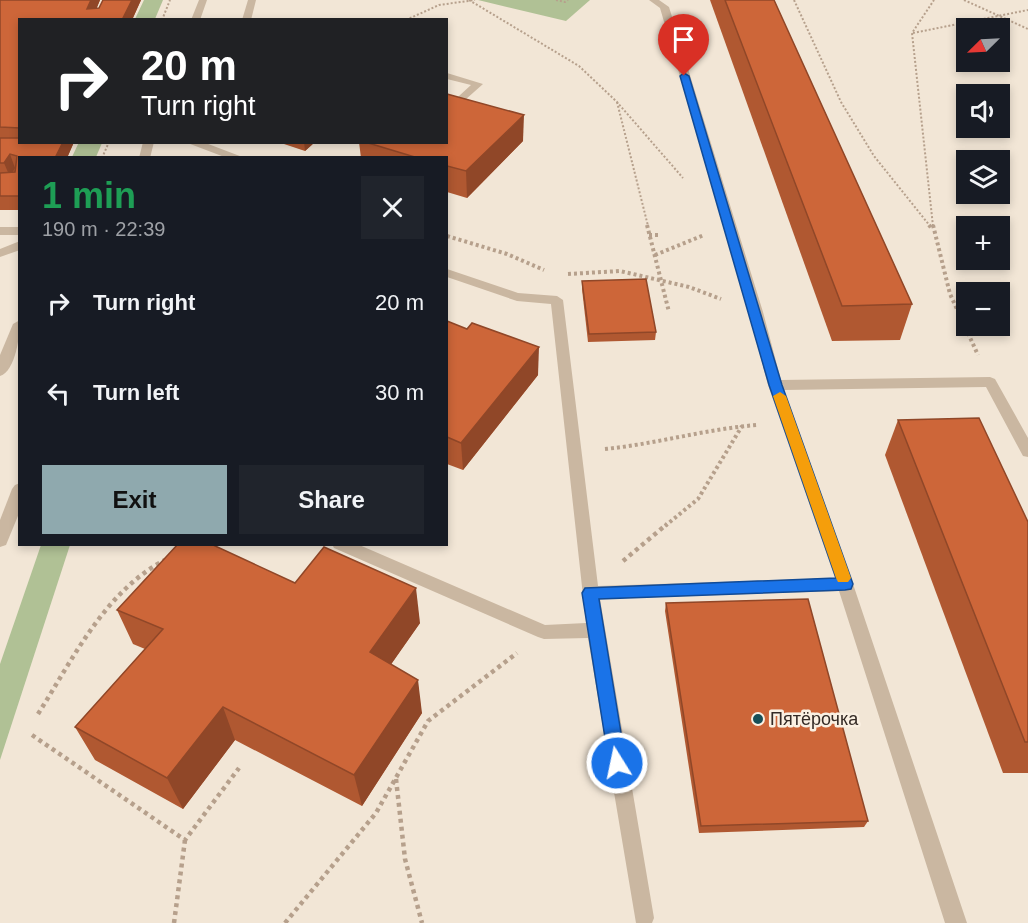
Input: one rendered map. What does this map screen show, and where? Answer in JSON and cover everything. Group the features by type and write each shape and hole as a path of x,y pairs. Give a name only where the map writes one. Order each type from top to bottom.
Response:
{"street":[{"path":"196,18 203,0"},
{"path":"247,18 252,0"},
{"path":"653,0 664,8 756,312 775,385 845,584 956,923"},
{"path":"448,76 478,84 448,112"},
{"path":"196,144 234,156"},
{"path":"0,231 18,231"},
{"path":"0,253 18,246"},
{"path":"448,273 517,297 557,300 595,630 644,918"},
{"path":"0,371 18,329"},
{"path":"775,385 990,382 1028,452"},
{"path":"0,541 18,494"},
{"path":"345,546 544,632 595,630"},
{"path":"590,593 845,584"}],"path":[{"path":"163,18 170,0"},
{"path":"410,18 439,5 475,0"},
{"path":"556,0 566,2 568,0"},
{"path":"794,0 841,102 874,156 933,229"},
{"path":"934,0 912,33 933,229 950,294 990,382"},
{"path":"964,0 1028,29"},
{"path":"470,1 524,31 579,66 616,102 686,181"},
{"path":"912,33 1028,10"},
{"path":"616,102 669,312"},
{"path":"649,235 660,235"},
{"path":"655,255 705,235"},
{"path":"448,236 507,254 545,270"},
{"path":"566,274 620,271 660,279 689,286 756,312"},
{"path":"574,450 630,447 731,426 790,424"},
{"path":"590,593 624,561 698,499 742,426"},
{"path":"38,714 108,606 153,564 173,558"},
{"path":"285,923 376,813 428,720 544,632"},
{"path":"32,735 185,840"},
{"path":"174,923 185,840 239,768"},
{"path":"396,778 405,859 422,923"}],"green space":[{"path":"144,0 163,0 155,18 135,18"},
{"path":"478,0 590,0 566,21"},
{"path":"78,144 102,144 96,156 72,156"},
{"path":"41,546 70,546 0,760 0,664"}],"building":[{"path":"0,0 91,0 87,9 99,8 103,0 132,0 123,18 18,18 18,128 0,127"},
{"path":"725,0 774,0 912,304 842,306"},
{"path":"448,94 524,115 466,171 448,166 448,156 411,156 372,144 448,144"},
{"path":"0,138 18,138 18,144 62,144 56,156 18,156 18,196 0,196 0,173 15,172 17,156 10,154 4,163 0,163"},
{"path":"646,279 656,332 589,334 582,281"},
{"path":"448,321 467,329 472,323 539,347 461,443 448,437"},
{"path":"979,418 1028,522 1028,742 1025,742 898,420"},
{"path":"176,546 215,546 295,583 324,547 416,588 370,652 418,680 354,775 223,707 167,778 75,727 163,629 117,610"},
{"name":"Пятёрочка","path":"808,599 868,821 701,826 666,603"}],"slow traffic":[{"path":"780,396 843,578"}],"place":[{"name":"Пятёрочка","path":"758,719"}],"route":[{"path":"617,763 590,593 845,584 775,385 756,312 684,76"}]}
